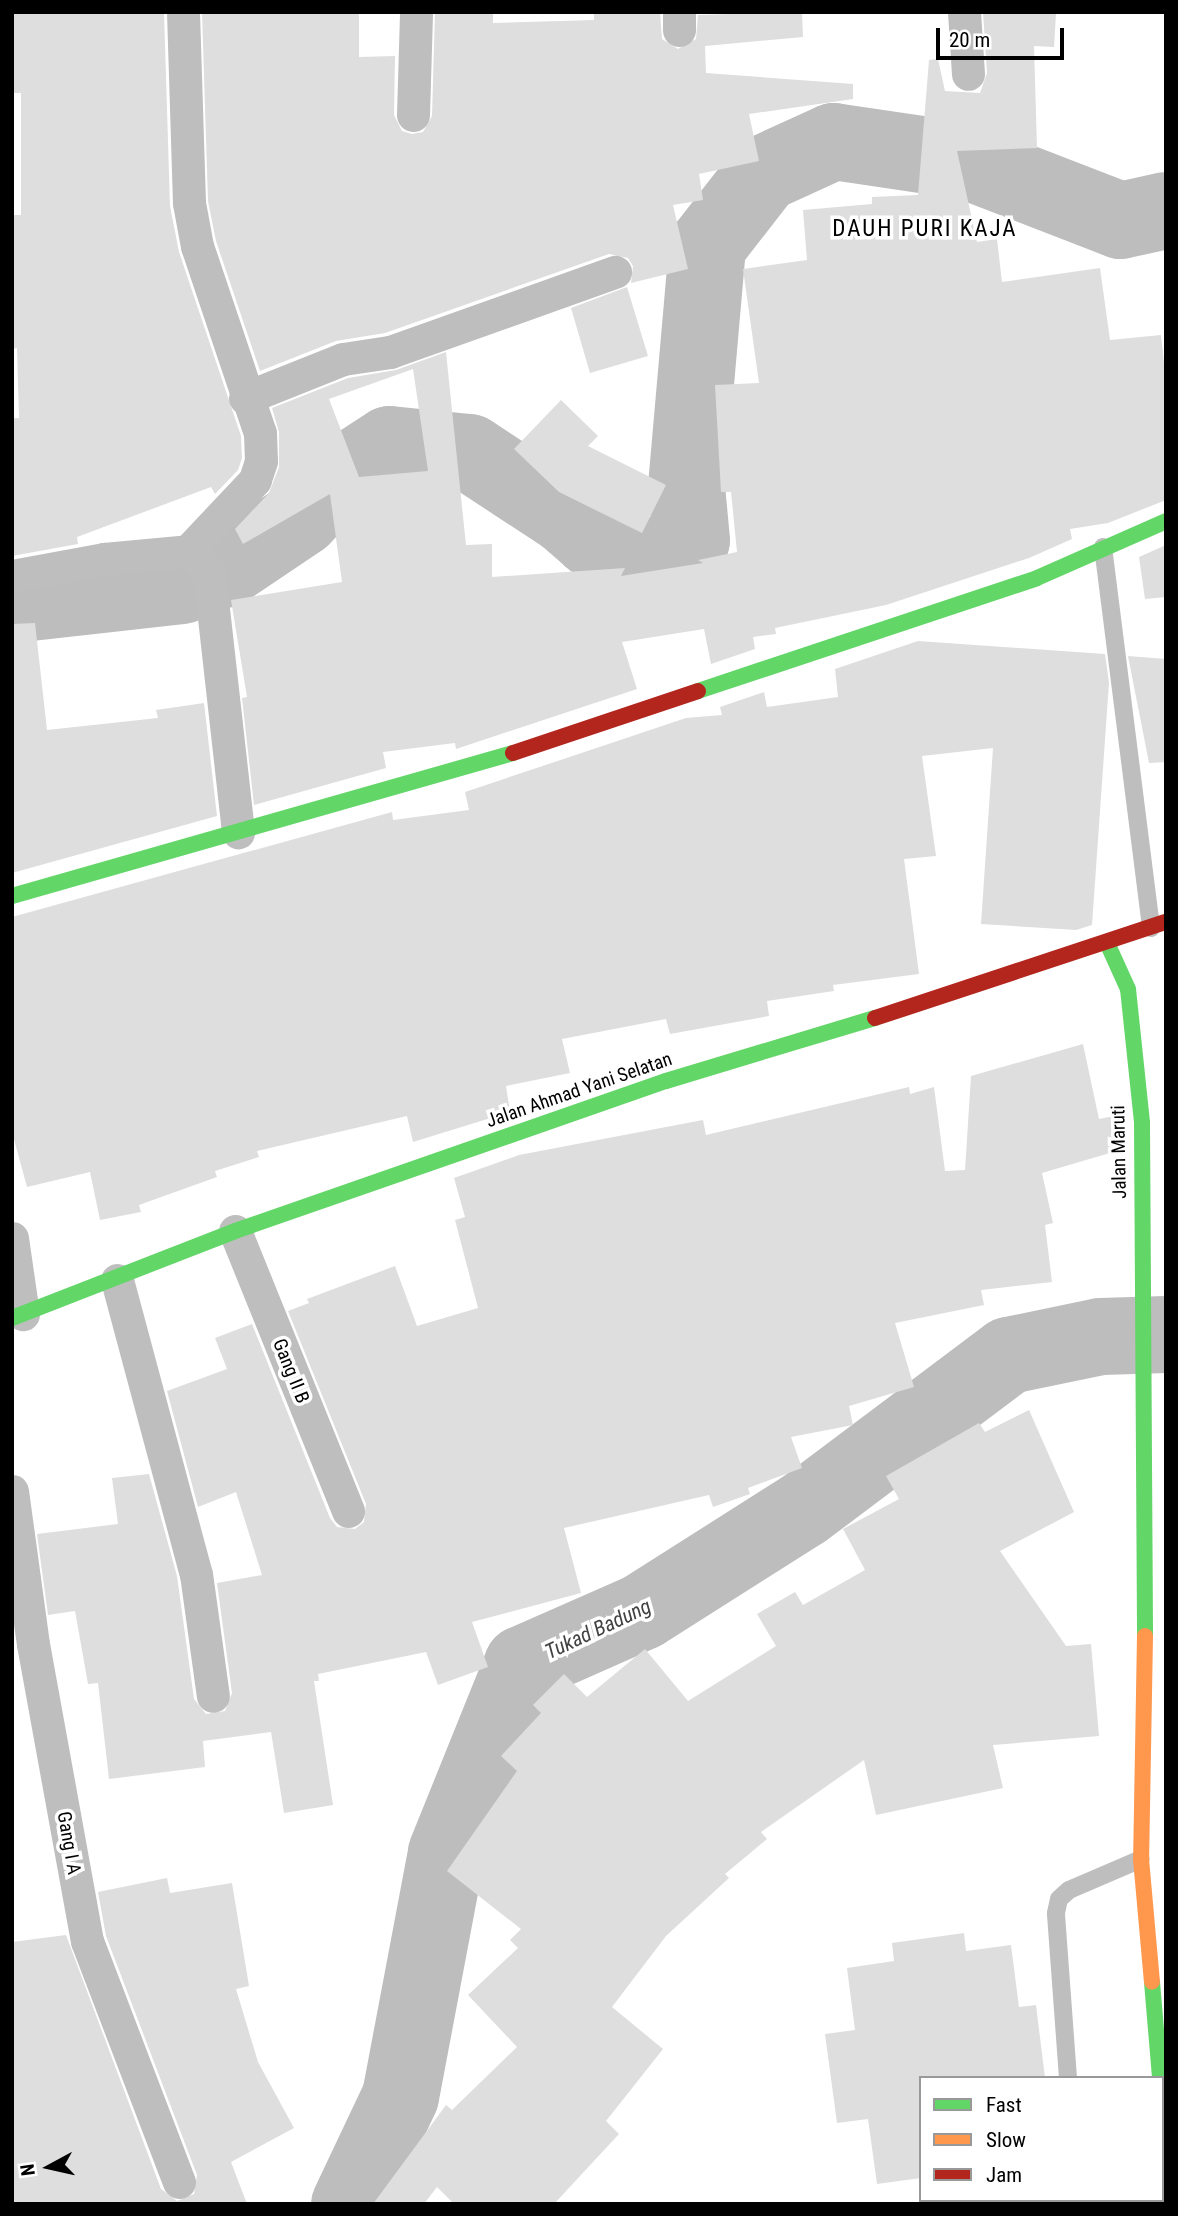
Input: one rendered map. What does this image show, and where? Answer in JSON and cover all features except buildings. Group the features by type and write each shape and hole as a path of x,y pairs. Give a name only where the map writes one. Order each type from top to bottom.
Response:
{"street":[{"path":"12,576 104,559 188,551 255,480 261,461 260,433 245,398 197,246 189,203 183,12"},
{"path":"413,115 416,12"},
{"path":"964,12 968,74"},
{"path":"245,398 344,359 390,352 615,272"},
{"path":"12,896 475,765 1037,578 1166,521"},
{"path":"188,551 209,573 217,615 238,832"},
{"name":"Jalan Ahmad Yani Selatan","path":"18,1316 117,1280 235,1231 666,1081 1108,945 1158,925"},
{"name":"Jalan Maruti","path":"1108,945 1128,989 1142,1123 1142,1362 1156,1577 1142,1860 1160,2076"},
{"name":"Gang II B","path":"235,1231 348,1511"},
{"path":"12,1238 18,1316"},
{"path":"117,1280 196,1574 213,1696"},
{"name":"Gang I A","path":"12,1491 33,1644 87,1941 179,2182"}],"lane":[{"path":"1103,547 1158,925"},
{"path":"1068,2076 1056,1913 1059,1899 1069,1889 1142,1860"}],"waterway":[{"path":"224,569 301,517 341,475 389,444 469,452 565,515 591,538 646,560 691,540 686,486 707,245 763,173 833,141 968,161 1120,220 1166,210"},
{"path":"12,604 182,585"},
{"name":"Tukad Badung","path":"349,2204 400,2096 446,1852 522,1664 642,1611 803,1509 1008,1355 1100,1336 1166,1334"}],"traffic: fast":[{"path":"698,691 1037,578 1166,521"},
{"path":"12,896 513,753"},
{"path":"1108,945 1128,989 1142,1123 1145,1636"},
{"path":"12,1318 235,1231 666,1081 875,1018"},
{"path":"1152,1982 1160,2076"}],"traffic: slow":[{"path":"1145,1636 1141,1859 1152,1982"},
{"path":"1164,2108 1166,2121"}],"traffic: jam":[{"path":"513,753 698,691"},
{"path":"875,1018 1166,922"}],"district":[{"name":"DAUH PURI KAJA","path":"925,229"}]}
